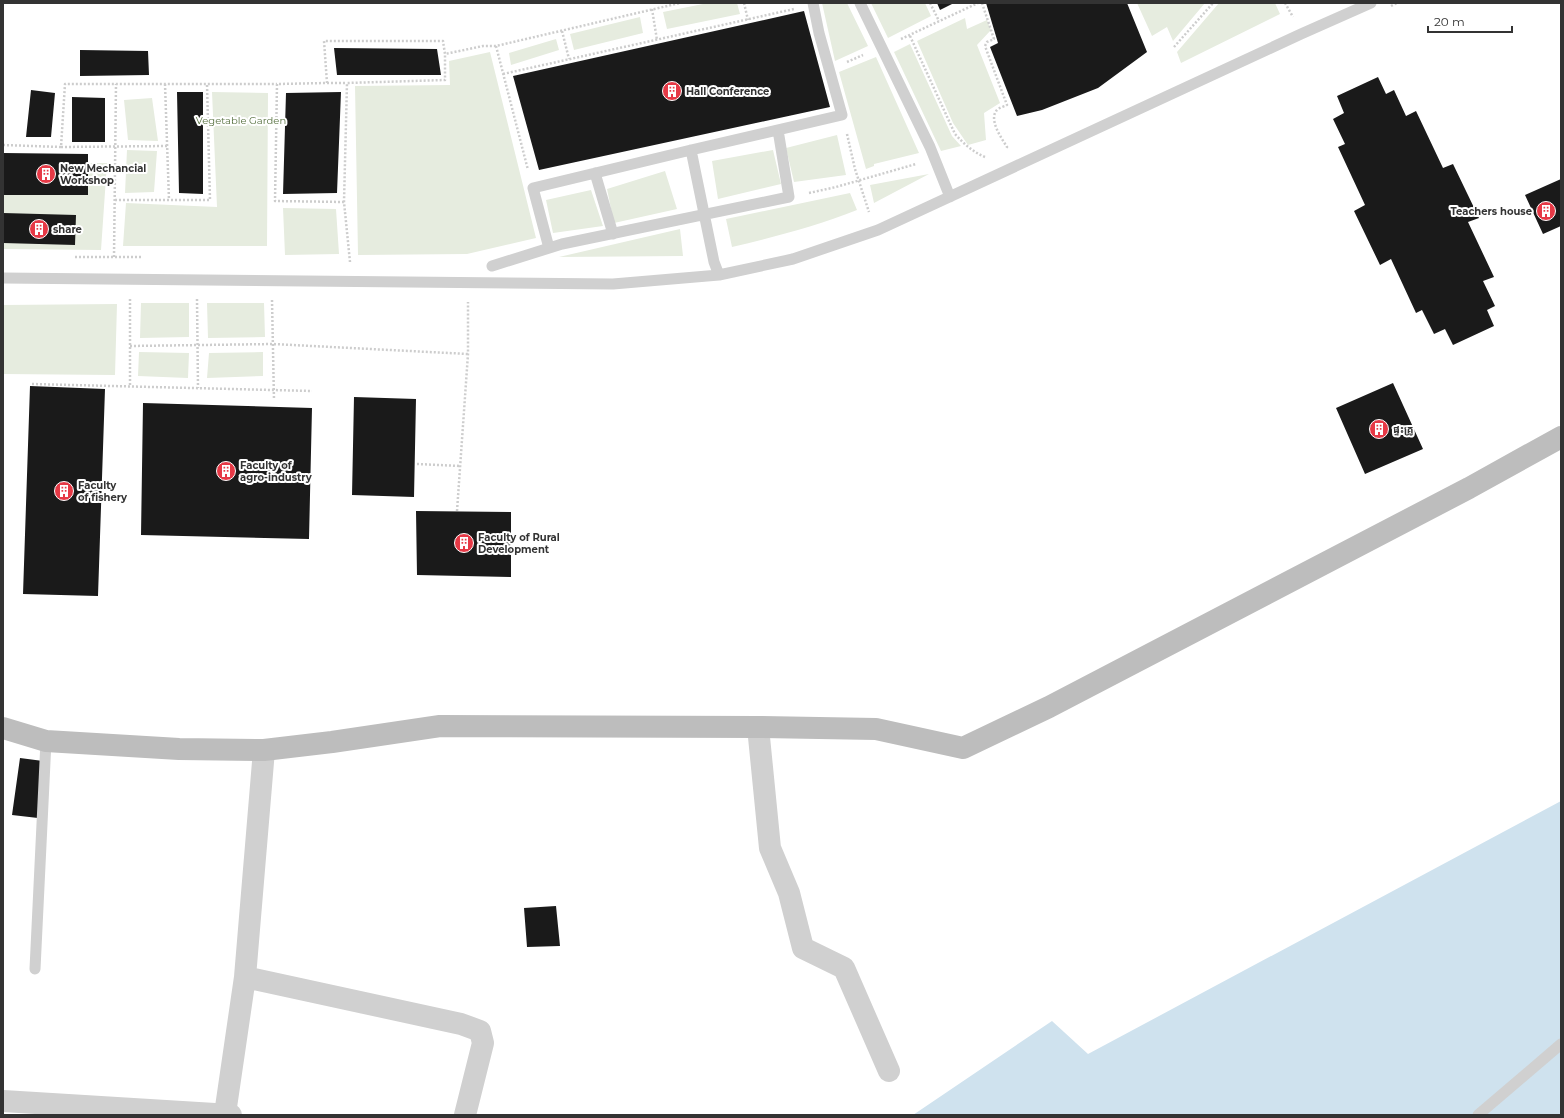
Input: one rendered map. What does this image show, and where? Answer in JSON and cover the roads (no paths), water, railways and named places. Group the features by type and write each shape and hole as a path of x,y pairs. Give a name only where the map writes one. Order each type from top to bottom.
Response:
{"street":[{"path":"3,728 46,741 179,749 264,750 332,742 440,726 758,727 876,730 963,748 1049,707 1469,488 1561,438"},
{"path":"758,727 770,848 789,893 803,948 844,968 889,1071"},
{"path":"3,1101 228,1114 245,978 264,750"},
{"path":"245,978 462,1024 480,1031 483,1043 465,1115"}],"lane":[{"path":"860,3 934,159 950,197"},
{"path":"3,278 613,284 719,275 793,259 878,230 1371,3"},
{"path":"549,248 533,188 842,115 819,33 814,4"},
{"path":"492,266 549,248 789,197 778,130"},
{"path":"691,150 714,262 719,275"},
{"path":"595,173 613,234"},
{"path":"35,969 46,741"},
{"path":"1478,1115 1561,1044"}],"water":[{"path":"1561,801 1561,1115 913,1115 1052,1021 1088,1054"}],"place":[{"name":"Hall Conference","path":"672,91"},
{"name":"New Mechancial Workshop","path":"46,174"},
{"name":"Teachers house","path":"1546,211"},
{"name":"share","path":"39,229"},
{"name":"ផ្ទះគ្រូ","path":"1379,429"},
{"name":"Faculty of agro-industry","path":"226,471"},
{"name":"Faculty of fishery","path":"64,491"},
{"name":"Faculty of Rural Development","path":"464,543"}],"park label":[{"name":"Vegetable Garden","path":"241,120"}]}
